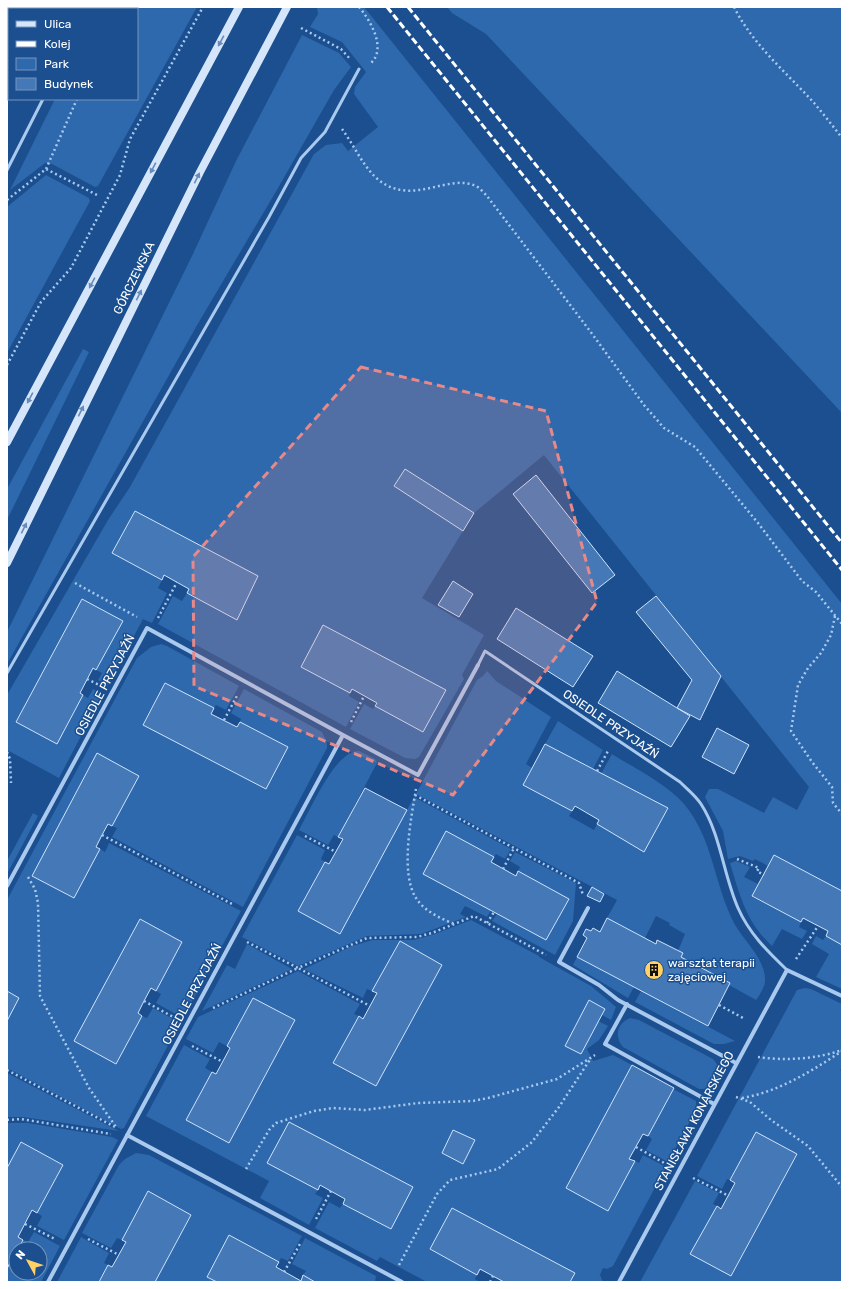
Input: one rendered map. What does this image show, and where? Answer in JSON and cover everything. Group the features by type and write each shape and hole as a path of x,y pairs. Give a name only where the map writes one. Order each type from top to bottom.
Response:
{"main road":[{"path":"7,442 239,7"},
{"name":"GÓRCZEWSKA","path":"7,563 200,172 287,7"}],"street":[{"name":"OSIEDLE PRZYJAŹŃ","path":"7,886 147,628 246,680 343,735 418,775 478,665"},
{"name":"OSIEDLE PRZYJAŹŃ","path":"48,1282 343,735"},
{"path":"588,908 559,962 599,985 627,1004 736,1063"},
{"name":"OSIEDLE PRZYJAŹŃ","path":"787,970 842,996"},
{"name":"STANISŁAWA KONARSKIEGO","path":"619,1282 787,970"},
{"path":"627,1004 605,1044 714,1104"},
{"path":"127,1135 402,1282"}],"lane":[{"path":"7,673 270,217 288,180 301,158 325,132 359,69"},
{"path":"7,170 42,100"},
{"name":"OSIEDLE PRZYJAŹŃ","path":"478,665 485,651 680,782 691,792 708,817 732,894 744,919 754,936 787,970"}],"path":[{"path":"7,365 41,302 71,268 120,175 130,139 203,7"},
{"path":"359,69 366,68 374,61 378,53 373,27 360,7"},
{"path":"734,7 756,39 777,64 815,104 842,138"},
{"path":"301,28 341,49 355,64"},
{"path":"7,200 46,169 77,100"},
{"path":"333,117 366,165 388,186 408,192 460,184 476,186 488,196 644,405 664,428 695,447 758,523 802,581 816,592 842,624"},
{"path":"46,169 99,196"},
{"path":"63,576 137,617 147,628"},
{"path":"152,630 177,582"},
{"path":"835,616 831,635 821,653 808,668 798,685 791,731 832,788 833,803 842,814"},
{"path":"224,720 246,680"},
{"path":"343,735 364,696"},
{"path":"597,771 609,749 615,753"},
{"path":"7,752 10,759 10,783"},
{"path":"454,924 425,909 416,899 409,883 408,858 415,795 579,883 588,908"},
{"path":"292,829 336,852"},
{"path":"102,835 247,912"},
{"path":"504,869 514,848"},
{"path":"735,859 743,860 759,868 757,871 764,875"},
{"path":"7,1070 118,1129 89,1088 61,1039 40,996 38,903 35,889 29,878 18,865"},
{"path":"487,923 494,912"},
{"path":"144,1001 188,1022 298,968 367,938 417,937 474,916 559,962"},
{"path":"787,970 818,926"},
{"path":"234,936 370,1006"},
{"path":"719,1005 748,1020"},
{"path":"179,1039 223,1062"},
{"path":"393,1277 437,1194 450,1180 498,1169 532,1142 560,1107 592,1058 605,1044"},
{"path":"758,1057 784,1059 823,1055 842,1050"},
{"path":"742,1098 762,1093 802,1076 842,1050"},
{"path":"246,1169 269,1130 280,1121 314,1111 333,1108 365,1110 418,1103 488,1098 557,1079 592,1058"},
{"path":"736,1097 750,1102 771,1120 808,1146 842,1187"},
{"path":"7,1120 21,1119 121,1136 127,1135"},
{"path":"636,1147 670,1166"},
{"path":"693,1178 728,1196"},
{"path":"284,1272 331,1191"},
{"path":"25,1224 68,1246"},
{"path":"75,1232 119,1255"},
{"path":"490,1282 493,1276"}],"highlighted area":[{"path":"361,367 546,411 597,602 453,795 194,686 193,557"}],"green space":[{"path":"197,7 98,186 95,187 52,164 45,163 10,190 55,100 138,100 138,8 72,8"},
{"path":"317,7 364,7 842,604 842,891 774,855 768,866 755,859 753,861 740,856 728,859 723,831 705,797 709,789 718,789 764,813 773,797 797,810 809,787 544,455 474,513 405,469 394,486 463,531 422,598 484,635 462,675 464,679 419,757 415,759 405,758 350,729 364,704 373,709 375,706 423,732 445,690 324,625 301,667 350,693 349,696 359,702 346,727 158,624 173,596 182,601 187,593 237,619 135,511 112,553 162,580 158,588 167,593 152,623 143,619 108,685 98,680 102,673 96,670 123,621 82,599 16,722 57,744 83,695 88,698 93,689 103,694 59,778 7,750 7,695 108,520 130,487 314,154 326,145 342,143 348,151 378,127 354,94 355,87 366,72 342,42 310,27 318,14"},
{"path":"447,7 842,7 842,413 486,34 452,13"},
{"path":"302,35 339,53 351,67 334,90 196,327 7,664 7,632 192,256 236,161"},
{"path":"46,175 89,198 90,201 7,353 7,207"},
{"path":"83,349 89,352 7,520 7,489"},
{"path":"161,644 239,686 226,710 216,705 214,708 165,683 143,724 266,789 288,747 240,722 241,719 231,713 244,689 322,732 327,743 327,748 243,907 112,837 117,828 112,826 139,776 97,754 32,876 73,898 100,849 105,852 109,843 241,911 183,1018 156,1003 161,994 156,991 182,942 140,919 75,1041 116,1064 142,1016 147,1018 153,1008 180,1023 124,1128 121,1129 7,1068 7,1021 19,998 7,991 7,900 137,658 151,647"},
{"path":"487,671 496,681 551,717 526,764 532,768 523,785 572,811 569,816 594,830 597,824 644,851 668,809 601,774 612,754 660,783 684,804 694,817 701,831 727,908 734,923 757,957 764,971 765,984 756,1000 729,985 730,983 681,957 682,954 678,951 685,934 669,925 670,923 656,916 645,938 607,918 617,900 416,794 477,680"},
{"path":"558,721 603,750 593,769 545,744"},
{"path":"359,751 375,759 377,763 338,837 334,835 328,845 299,830 316,796 332,771 341,760 350,753"},
{"path":"414,797 511,849 505,859 496,854 494,857 446,832 491,910 487,917 465,906 460,914 466,917 421,934 367,936 298,966 242,937 297,835 325,850 321,859 325,862 298,911 407,810"},
{"path":"33,813 38,816 7,874 7,861"},
{"path":"515,852 576,883 573,921 555,955 492,921 497,914 546,940 569,899 518,871 520,867 510,861"},
{"path":"736,861 750,867 744,877 758,884 752,897 801,922 799,927 807,931 802,939 782,929 772,946 763,937 750,918 741,897 730,863"},
{"path":"471,920 539,956 591,986 616,1007 611,1020 602,1015 605,1009 589,1000 565,1046 581,1054 598,1021 608,1026 599,1040 587,1049 593,1061 613,1055 632,1065 566,1188 608,1210 635,1161 639,1163 643,1155 666,1167 613,1266 607,1269 603,1268 600,1275 603,1282 570,1282 574,1273 452,1208 430,1249 477,1275 475,1279 480,1282 427,1282 380,1257 377,1261 315,1228 329,1202 340,1208 343,1204 391,1229 413,1187 289,1122 318,1190 315,1194 323,1198 309,1225 260,1198 269,1181 146,1116 184,1045 210,1059 205,1068 212,1072 186,1120 229,1143 295,1020 253,998 227,1046 219,1042 213,1053 186,1039 198,1017 298,971 360,1004 354,1014 359,1016 333,1063 376,1086 442,965 400,941 372,991 367,989 363,998 304,969 352,946 373,940 414,940 435,934"},
{"path":"816,936 823,940 826,936 842,945 842,989 816,977 829,954 812,944"},
{"path":"247,944 292,969 202,1011 227,965 235,969"},
{"path":"577,957 634,987 628,998 573,965"},
{"path":"805,988 811,989 842,1004 842,1069 840,1070 842,1072 842,1282 640,1282 695,1181 719,1193 713,1204 717,1206 691,1254 732,1275 797,1154 756,1132 730,1180 727,1179 722,1189 697,1176 797,990"},
{"path":"641,991 735,1041 724,1044 714,1044 635,1002"},
{"path":"630,1018 639,1020 713,1059 720,1071 719,1080 717,1083 709,1089 699,1089 623,1047 618,1039 618,1031 622,1023"},
{"path":"7,1073 119,1131 23,1117 7,1117"},
{"path":"673,1089 696,1101 696,1110 668,1162 646,1150 652,1139 648,1136"},
{"path":"7,1123 28,1123 112,1137 118,1140 64,1240 37,1226 42,1216 37,1213 63,1165 21,1142 7,1168"},
{"path":"136,1153 149,1155 302,1236 288,1261 281,1258 279,1262 229,1235 207,1276 217,1282 155,1282 191,1215 148,1192 122,1240 117,1238 111,1248 82,1233 119,1165 125,1159"},
{"path":"34,1232 60,1246 48,1269 48,1241 29,1241"},
{"path":"81,1237 109,1253 104,1263 108,1265 99,1282 57,1282"},
{"path":"305,1238 376,1276 375,1282 315,1282 303,1275 306,1271 292,1264"},
{"path":"8,1267 8,1281 42,1281 7,1282"}],"building":[{"path":"7,7 10,8 8,8 7,55"},
{"path":"10,7 73,7 72,8"},
{"path":"405,469 474,513 463,531 394,486"},
{"path":"536,475 615,575 592,593 513,494"},
{"path":"135,511 258,576 237,620 187,593 189,589 164,575 162,580 112,553"},
{"path":"453,581 473,594 459,617 438,605"},
{"path":"656,596 721,676 700,720 677,708 692,680 636,612"},
{"path":"82,599 123,621 96,670 93,668 80,693 83,695 57,744 16,722"},
{"path":"516,608 593,656 573,687 497,639"},
{"path":"323,625 446,690 423,732 375,706 377,703 352,689 350,693 301,667"},
{"path":"617,671 690,716 671,747 598,703"},
{"path":"165,683 214,708 211,714 237,727 240,722 288,747 266,789 143,725"},
{"path":"717,728 749,745 734,774 702,757"},
{"path":"545,744 668,808 644,852 597,824 599,820 575,806 572,811 523,785"},
{"path":"97,753 139,776 112,826 108,824 102,835 96,847 100,849 74,898 32,876"},
{"path":"365,788 407,810 340,934 298,911 325,862 329,864 343,839 338,837"},
{"path":"446,831 494,857 491,862 516,876 518,871 569,899 546,940 423,874"},
{"path":"774,855 842,891 842,945 826,936 828,931 803,918 801,922 752,896"},
{"path":"592,887 604,894 600,902 587,896"},
{"name":"warsztat terapii zajęciowej","path":"607,918 656,944 657,940 683,953 681,957 730,983 708,1026 577,957 587,938 583,935 586,929 591,931 593,928 600,932"},
{"path":"140,919 182,942 156,991 151,988 138,1013 142,1016 116,1064 74,1041"},
{"path":"400,941 442,965 376,1086 333,1063 359,1016 363,1019 377,993 372,991"},
{"path":"7,991 19,998 7,1021"},
{"path":"253,998 295,1020 229,1143 186,1120 212,1072 216,1074 230,1048 227,1046"},
{"path":"589,1000 605,1009 581,1054 565,1046"},
{"path":"632,1065 674,1088 648,1136 643,1134 629,1159 635,1161 608,1211 566,1188"},
{"path":"289,1122 413,1187 391,1229 343,1204 345,1199 320,1185 318,1190 267,1163"},
{"path":"453,1130 475,1140 463,1164 442,1153"},
{"path":"756,1132 797,1154 731,1276 690,1254 717,1206 721,1209 735,1183 730,1180"},
{"path":"21,1142 63,1165 37,1213 32,1210 18,1237 22,1241 8,1241 7,1269 7,1168"},
{"path":"148,1191 191,1215 155,1282 99,1282 108,1265 112,1267 126,1242 122,1240"},
{"path":"452,1208 575,1273 570,1282 504,1282 480,1269 477,1275 430,1249"},
{"path":"229,1235 279,1262 276,1267 301,1281 303,1275 315,1282 217,1282 207,1277"}],"railway":[{"path":"387,7 842,570"},
{"path":"408,7 842,543"}],"place":[{"name":"warsztat terapii zajęciowej","path":"654,970"}]}
